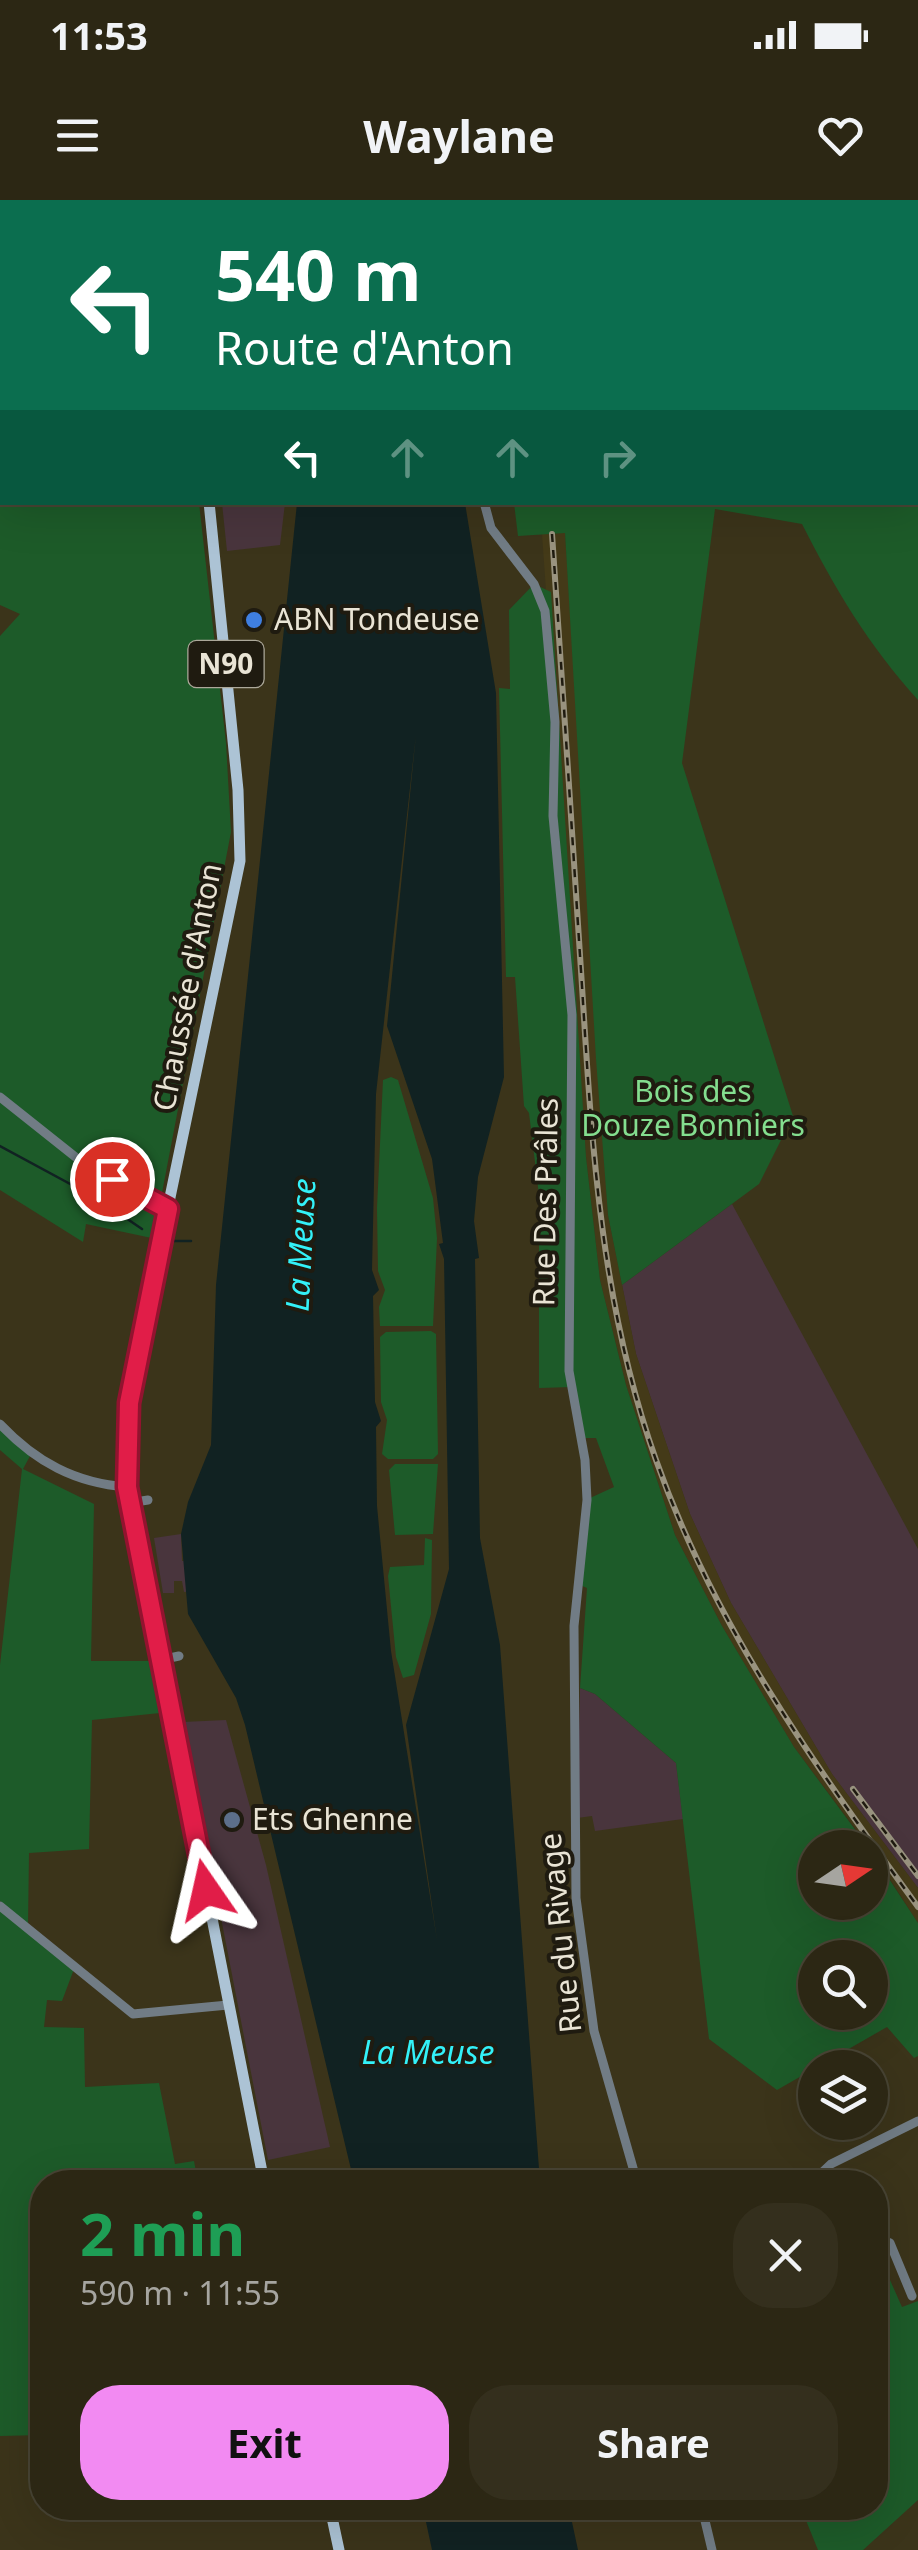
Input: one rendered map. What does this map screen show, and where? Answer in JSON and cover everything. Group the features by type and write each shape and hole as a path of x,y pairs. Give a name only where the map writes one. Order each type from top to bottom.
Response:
{"main road":[{"name":"Chaussée d'Anton","path":"209,505 240,849 129,1403 127,1487 262,2170"},
{"path":"333,2520 339,2550"}],"street":[{"name":"Rue Des Prâles","path":"485,505 492,528 534,584 545,611 554,722 553,816 572,1016 569,1371 586,1460 586,1500 576,1584 574,1794"},
{"path":"0,1097 88,1166 168,1209"},
{"path":"0,1424 35,1457 64,1473 94,1485 127,1487"},
{"path":"129,1502 148,1500"},
{"path":"160,1660 179,1656"},
{"name":"Rue du Rivage","path":"574,1794 576,1898 594,2032 633,2170"},
{"path":"0,1906 132,2014 228,2005"},
{"path":"825,2170 918,2121"},
{"path":"888,2241 912,2296"},
{"path":"705,2520 712,2550"}],"shaded area":[{"path":"222,505 285,505 280,545 227,551"},
{"path":"565,532 608,1215 636,1354 690,1514 731,1603 832,1774 874,1830 856,1830 794,1747 722,1626 675,1535 626,1385 600,1280 586,1157 542,534"},
{"path":"732,1204 918,1549 918,1888 888,1848 888,1830 874,1830 832,1774 731,1603 690,1514 636,1354 622,1285"},
{"path":"181,1534 182,1561 220,1558 217,1588 184,1592 182,1581 174,1581 174,1593 163,1593 154,1538"},
{"path":"580,1688 595,1694 676,1763 683,1819 595,1831 592,1816 577,1818"},
{"path":"226,1720 266,1865 330,2147 268,2160 183,1722"},
{"path":"888,1848 918,1888 918,1923 888,1876"}],"green space":[{"path":"0,505 199,505 226,743 231,832 161,1198 136,1189 168,1209 161,1240 86,1224 83,1242 0,1190 0,636 20,614 0,605"},
{"name":"Bois des Douze Bonniers","path":"514,505 918,505 918,700 854,616 802,524 715,509 682,763 793,1116 759,1184 622,1285 608,1215 596,1059 565,533 518,536"},
{"path":"534,584 551,592 586,1157 600,1280 626,1385 675,1535 722,1626 794,1747 855,1830 798,1830 798,1920 888,1920 888,1877 918,1923 918,2056 914,2058 888,2028 888,1940 798,1940 798,2030 882,2030 847,2050 798,2050 798,2078 777,2090 709,2039 676,1763 595,1694 580,1688 587,1588 580,1585 590,1498 614,1487 596,1438 582,1438 572,1387 539,1388 539,1195 529,1113 524,1106 515,977 506,977 499,688 510,689 509,610"},
{"path":"383,1080 398,1080 433,1198 437,1238 433,1326 380,1326 379,1307 385,1290 378,1271 377,1208"},
{"path":"386,1332 436,1334 438,1454 433,1459 388,1459 382,1454 387,1420 381,1402 380,1337"},
{"path":"0,1427 30,1456 23,1469 94,1504 91,1661 152,1661 160,1713 92,1720 89,1849 29,1853 28,1925 0,1901 0,1665 22,1469 0,1450"},
{"path":"395,1464 438,1464 433,1534 395,1535 389,1470"},
{"path":"425,1538 432,1540 431,1614 414,1675 403,1678 396,1657 388,1576 390,1567 424,1565"},
{"path":"0,1911 74,1969 62,2001 47,2000 44,2027 84,2028 85,2087 159,2083 175,2164 194,2161 196,2170 30,2170 30,2435 0,2436"},
{"path":"888,2276 902,2307 918,2301 918,2500 863,2550 818,2550 806,2520 888,2520"}],"water":[{"name":"La Meuse","path":"297,505 465,505 496,693 504,1077 478,1177 474,1221 479,1258 475,1259 480,1538 500,1645 539,2170 351,2170 245,1725 236,1698 188,1614 181,1534 188,1502 211,1445 216,1285","holes":["416,734 387,1026 432,1159 443,1243 439,1244 444,1259 449,1569 406,1725 437,1940 391,1651 377,1506 376,1427 381,1421 375,1402 373,1296 379,1290 372,1270 376,1094"]},
{"path":"426,2520 572,2520 578,2550 432,2550"}],"waterway":[{"path":"0,1146 98,1199 142,1229"},
{"path":"172,1241 191,1241"}],"railway":[{"path":"552,534 595,1167 611,1285 637,1402 680,1522 738,1638 805,1747 918,1907"},
{"path":"853,1789 918,1876"}],"place":[{"name":"ABN Tondeuse","path":"254,620"},
{"name":"Ets Ghenne","path":"232,1820"}],"route":[{"path":"112,1179 168,1209 129,1403 127,1487 206,1890"}]}
